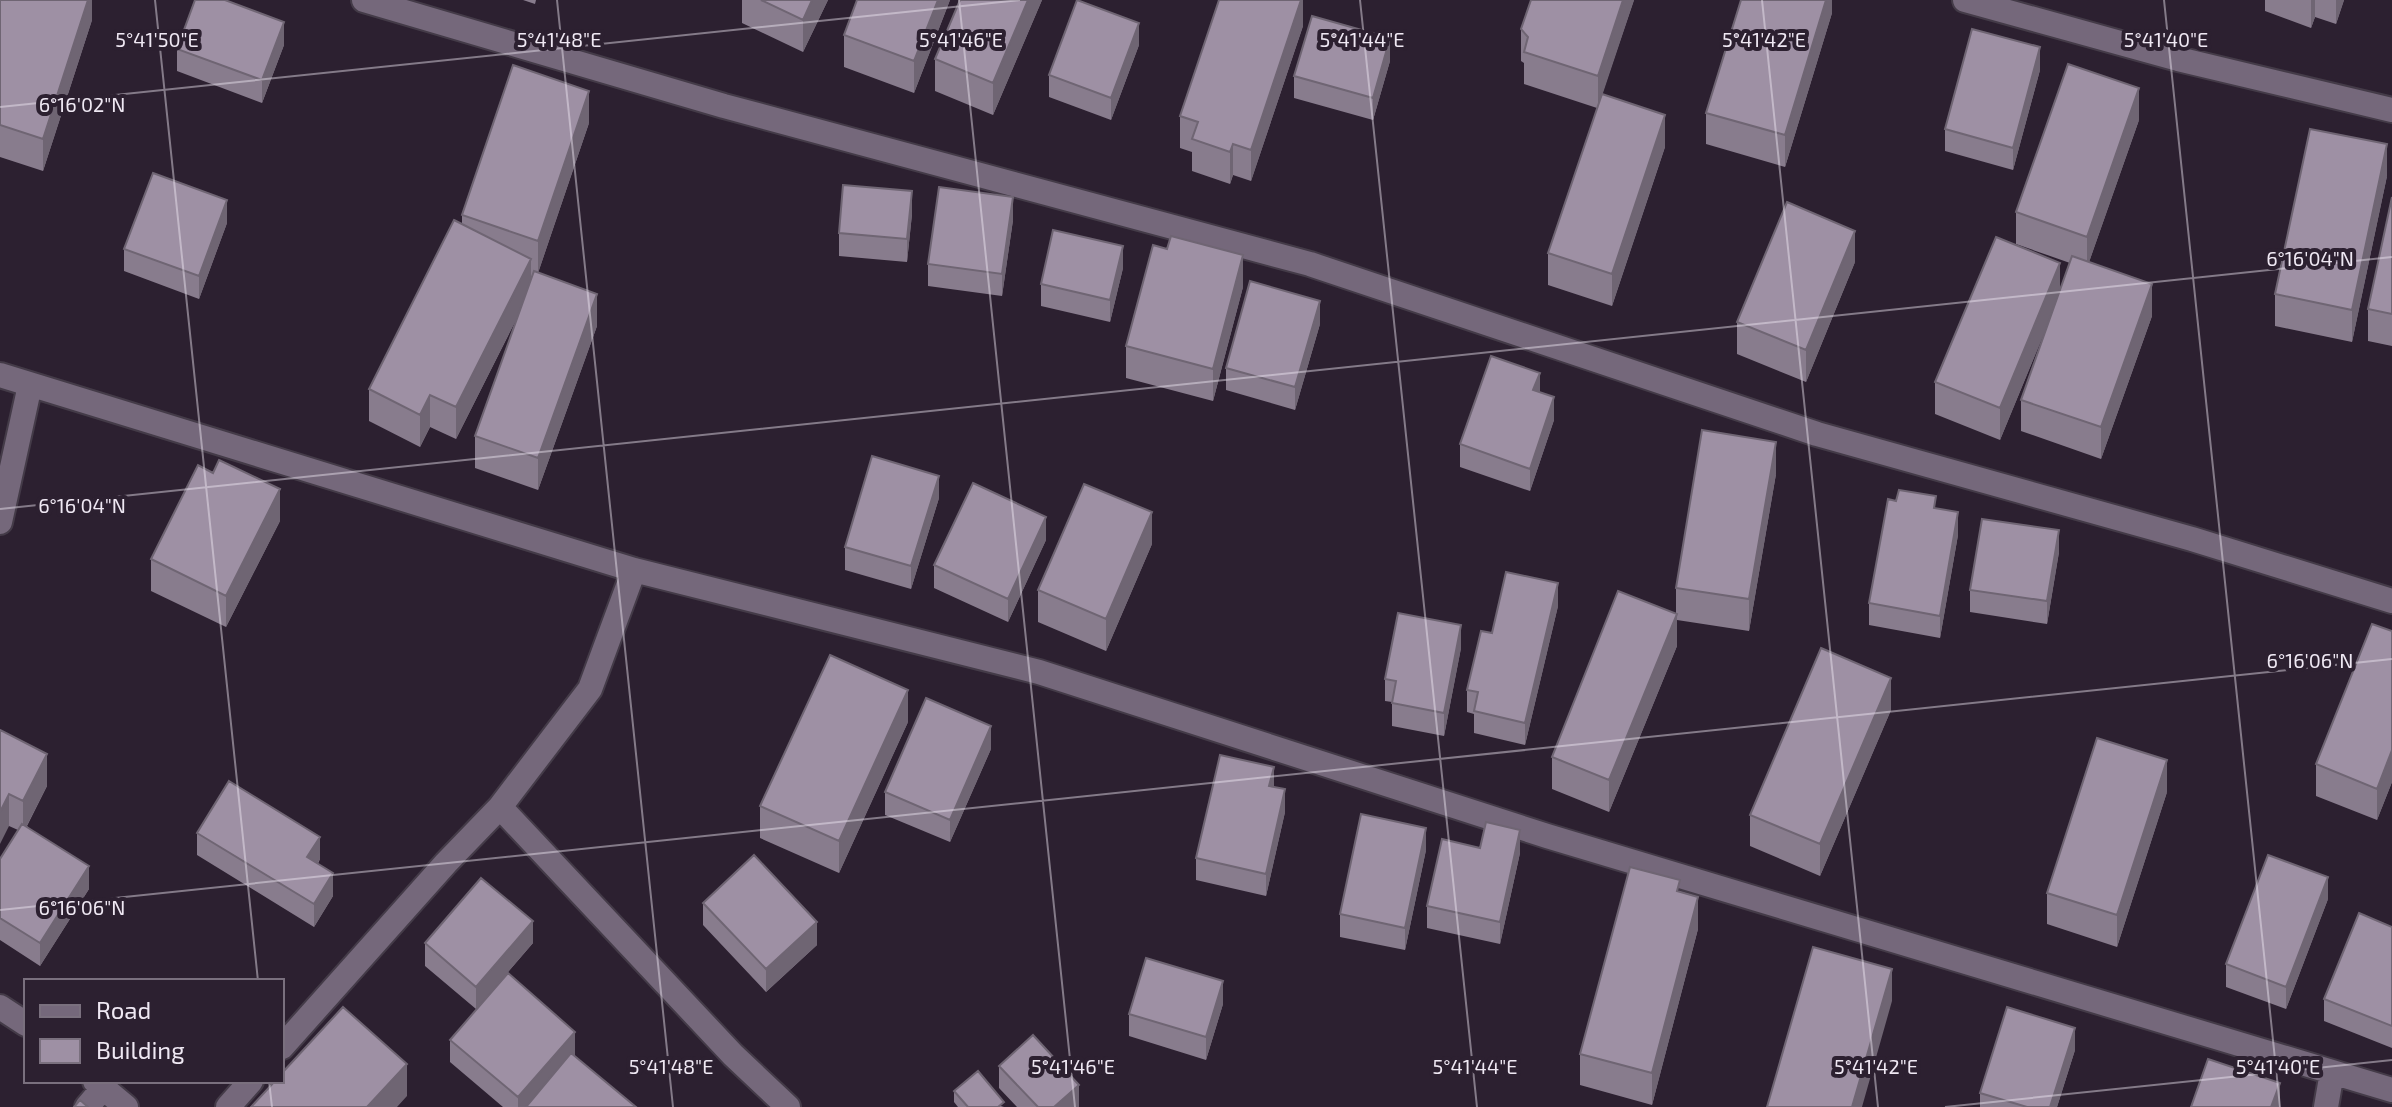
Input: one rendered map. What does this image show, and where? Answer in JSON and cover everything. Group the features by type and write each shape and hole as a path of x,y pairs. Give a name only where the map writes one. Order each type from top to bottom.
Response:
{"street":[{"path":"364,0 724,106 1310,264 1817,434 2192,539 2392,601"},
{"path":"1965,0 2178,59 2392,110"},
{"path":"0,375 634,570 1039,672 1547,836 2392,1090"},
{"path":"0,522 30,385"},
{"path":"284,1045 500,807 590,689 634,570"},
{"path":"500,807 733,1055 788,1107"},
{"path":"0,1007 24,1023"},
{"path":"2326,1107 2332,1072"},
{"path":"228,1107 249,1083"},
{"path":"87,1107 99,1085 126,1107"}],"building":[{"path":"0,0 88,0 43,139 0,125"},
{"path":"195,0 225,0 284,22 262,80 177,49"},
{"path":"761,0 812,0 803,20"},
{"path":"857,0 938,0 914,61 844,35"},
{"path":"960,0 1028,0 993,83 935,59"},
{"path":"1077,0 1139,23 1111,98 1049,75"},
{"path":"1219,0 1301,0 1251,150 1233,144 1230,152 1192,139 1198,122 1180,116"},
{"path":"1531,0 1623,0 1598,76 1524,52 1528,37 1521,29"},
{"path":"1741,0 1826,0 1785,135 1706,113"},
{"path":"1312,16 1390,38 1373,98 1294,76"},
{"path":"1972,29 2040,47 2013,148 1945,129"},
{"path":"2068,64 2139,88 2087,237 2016,212"},
{"path":"513,65 589,91 538,241 462,215"},
{"path":"1602,94 1665,115 1612,274 1548,253"},
{"path":"2310,129 2387,144 2352,310 2275,294"},
{"path":"153,173 227,200 199,276 124,249"},
{"path":"843,185 912,191 907,239 839,233"},
{"path":"939,187 1013,197 1002,274 928,264"},
{"path":"2392,197 2392,314 2368,309"},
{"path":"1787,202 1855,231 1806,350 1737,322"},
{"path":"454,220 531,259 456,407 430,395 420,415 369,389"},
{"path":"1053,230 1123,246 1110,300 1041,284"},
{"path":"1171,236 1243,255 1213,369 1126,346 1153,245 1167,249"},
{"path":"1996,237 2060,263 2000,408 1935,382"},
{"path":"2072,256 2152,284 2101,427 2021,400"},
{"path":"534,271 597,294 538,458 475,436"},
{"path":"1250,281 1320,301 1295,387 1226,368"},
{"path":"1491,356 1540,373 1533,390 1554,397 1530,469 1460,444"},
{"path":"1702,430 1776,442 1749,599 1676,588"},
{"path":"872,456 939,476 911,566 845,547"},
{"path":"219,460 280,489 226,596 151,559 198,465 213,473"},
{"path":"973,483 1046,517 1008,599 934,565"},
{"path":"1084,484 1152,512 1106,619 1038,590"},
{"path":"1899,490 1936,496 1934,508 1958,512 1940,616 1869,603 1888,499 1896,501"},
{"path":"1982,519 2059,530 2047,601 1970,590"},
{"path":"1506,572 1558,583 1525,723 1474,711 1478,692 1467,690 1481,631 1492,633"},
{"path":"1618,591 1677,614 1609,780 1552,757"},
{"path":"1398,613 1461,625 1444,713 1392,703 1396,681 1385,679"},
{"path":"2372,624 2392,631 2392,750 2377,789 2316,764"},
{"path":"1821,648 1891,678 1820,844 1750,815"},
{"path":"830,655 908,690 839,841 760,806"},
{"path":"926,698 991,726 950,820 885,792"},
{"path":"0,730 47,754 23,801 9,794 0,812"},
{"path":"2097,738 2167,760 2117,915 2047,893"},
{"path":"1220,755 1274,767 1269,786 1285,789 1266,874 1196,858"},
{"path":"229,781 320,837 307,857 333,873 314,904 197,833"},
{"path":"1361,814 1426,828 1405,928 1340,914"},
{"path":"1486,822 1520,830 1500,922 1427,906 1442,839 1480,848"},
{"path":"22,824 89,866 40,943 0,918 0,859"},
{"path":"754,855 817,922 766,969 703,903"},
{"path":"2268,855 2328,877 2286,987 2226,964"},
{"path":"1630,867 1680,880 1677,891 1698,897 1652,1073 1580,1054"},
{"path":"481,878 533,921 476,987 425,943"},
{"path":"2359,913 2392,927 2392,1026 2324,999"},
{"path":"1813,947 1892,969 1852,1107 1767,1107"},
{"path":"1146,958 1223,981 1206,1037 1129,1014"},
{"path":"508,973 575,1032 518,1097 450,1040"},
{"path":"343,1007 407,1064 367,1107 251,1107 273,1083 284,1083 284,1071"},
{"path":"2007,1007 2075,1028 2050,1107 2027,1107 1980,1093"},
{"path":"1033,1035 1079,1085 1054,1107 1038,1107 999,1066"},
{"path":"571,1053 636,1107 526,1107"},
{"path":"2208,1059 2280,1083 2271,1107 2191,1107"},
{"path":"978,1071 1004,1102 998,1107 968,1107 954,1091"},
{"path":"80,1100 88,1107 74,1107"}]}
